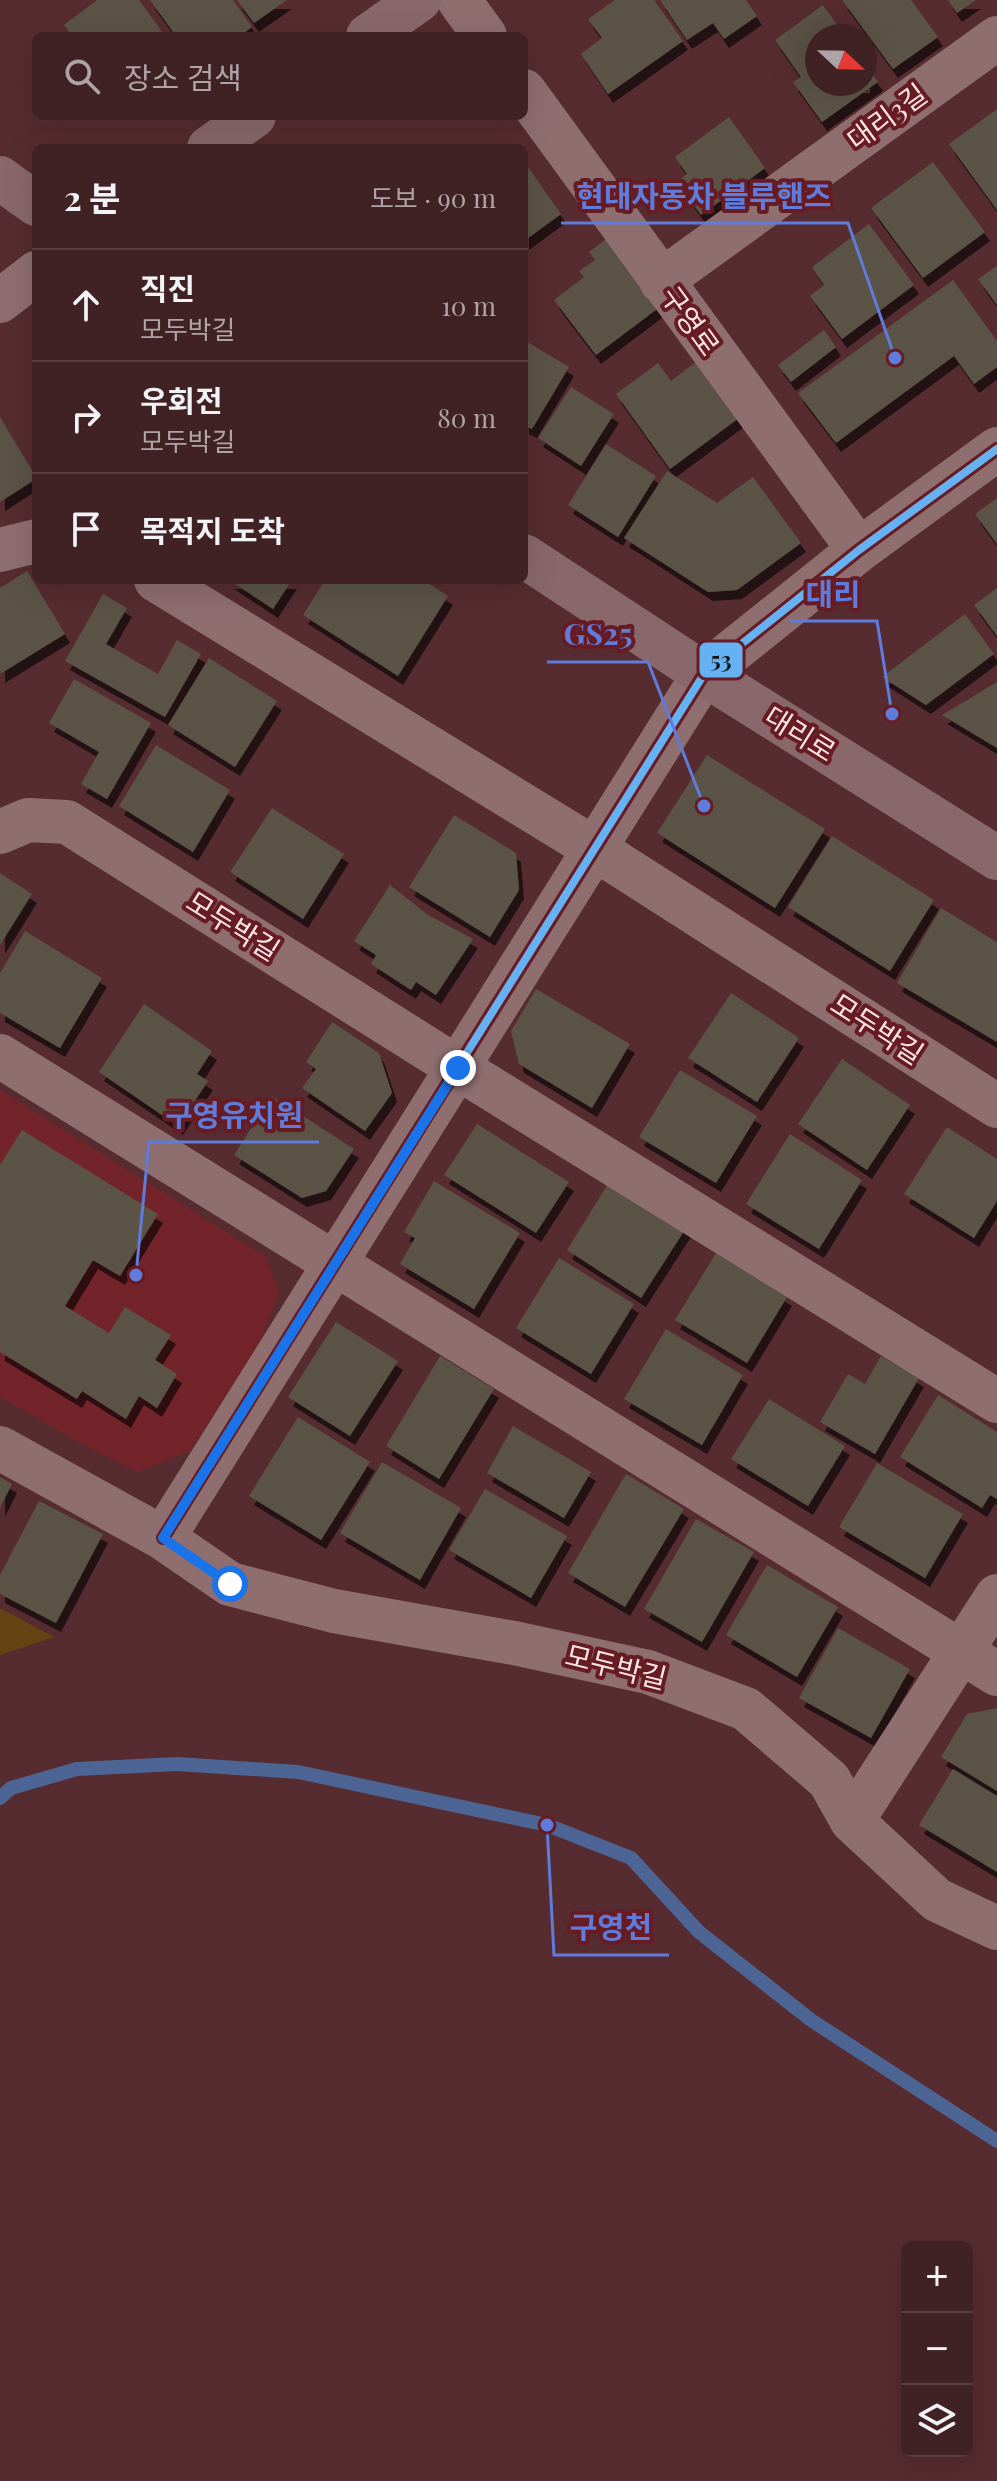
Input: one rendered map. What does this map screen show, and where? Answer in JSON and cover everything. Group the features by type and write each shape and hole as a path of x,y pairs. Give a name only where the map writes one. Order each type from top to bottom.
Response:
{"main road":[{"path":"374,32 419,0"},
{"path":"215,144 248,120"},
{"path":"0,178 32,201"},
{"name":"대리로","path":"528,559 704,674 997,858"}],"street":[{"path":"459,0 482,32"},
{"name":"대리3길","path":"661,281 997,38"},
{"name":"구영로","path":"528,97 859,550"},
{"path":"0,301 32,276"},
{"path":"163,1538 704,674 859,550 997,449"},
{"path":"0,550 32,542"},
{"name":"모두박길","path":"163,584 595,849 997,1106"},
{"name":"모두박길","path":"0,832 28,820 67,822 997,1401"},
{"path":"0,1056 979,1664"},
{"name":"모두박길","path":"0,1448 163,1538 230,1584 334,1611 514,1643 648,1672 746,1709 829,1780 852,1821 937,1900 997,1928"},
{"path":"852,1821 979,1664 997,1596"}],"shaded area":[{"path":"0,1090 266,1257 279,1293 259,1343 190,1451 137,1472 0,1397"},
{"path":"0,1608 54,1637 0,1655"}],"building":[{"path":"97,0 139,0 162,32 69,32 64,25"},
{"path":"150,0 233,0 252,27 245,32 173,32"},
{"path":"237,0 287,0 254,23"},
{"path":"615,0 654,0 683,41 608,94 581,54 602,38 588,19"},
{"path":"660,0 746,0 757,16 724,39 713,23 687,40"},
{"path":"842,0 911,0 938,37 893,69 877,47 877,24 860,24"},
{"path":"948,0 976,0 957,13"},
{"path":"823,5 836,24 805,24 805,96 858,96 822,122 793,82 801,77 775,40"},
{"path":"997,109 997,210 949,144"},
{"path":"729,117 765,168 701,215 677,182 687,174 675,157"},
{"path":"933,162 985,232 923,278 871,208"},
{"path":"528,167 561,214 528,238"},
{"path":"869,224 914,285 842,339 810,296 824,285 812,267"},
{"path":"609,237 661,306 596,355 554,300 584,277 579,271 595,260 589,252"},
{"path":"997,266 997,305 978,279"},
{"path":"953,280 997,341 997,367 974,384 954,356 836,443 798,393"},
{"path":"824,330 836,347 791,382 778,365"},
{"path":"528,342 569,367 532,429 528,427"},
{"path":"697,361 739,418 670,469 616,394 658,363 671,381"},
{"path":"571,387 614,414 581,466 538,438"},
{"path":"0,417 32,470 32,482 0,502"},
{"path":"606,444 656,476 618,537 568,505"},
{"path":"667,471 717,503 753,477 801,543 737,590 708,592 624,538"},
{"path":"997,498 997,544 975,514"},
{"path":"27,571 32,584 65,634 0,674 0,588"},
{"path":"235,584 289,584 273,609"},
{"path":"322,584 429,584 448,596 398,676 303,615"},
{"path":"997,588 997,636 974,605"},
{"path":"103,594 127,608 106,644 158,674 177,640 201,654 165,717 65,661"},
{"path":"965,614 994,654 926,705 882,677"},
{"path":"209,658 277,701 235,767 168,725"},
{"path":"74,679 151,723 107,799 81,784 99,752 49,723"},
{"path":"997,682 997,748 942,715"},
{"path":"156,745 230,790 193,852 119,806"},
{"path":"707,755 825,829 775,908 657,833"},
{"path":"272,808 344,854 303,919 230,872"},
{"path":"454,815 516,853 519,890 490,937 409,887"},
{"path":"832,836 934,900 890,971 788,907"},
{"path":"0,873 32,894 0,945"},
{"path":"390,885 428,915 473,939 436,995 416,982 411,990 371,964 376,955 354,941"},
{"path":"941,908 997,942 997,1042 897,983"},
{"path":"25,931 102,978 60,1048 0,1013 0,973"},
{"path":"536,989 630,1044 592,1108 519,1064 511,1031"},
{"path":"731,993 799,1038 757,1102 688,1058"},
{"path":"144,1004 212,1051 197,1074 208,1081 178,1126 99,1072"},
{"path":"332,1022 379,1053 392,1093 365,1131 302,1088 316,1069 306,1062"},
{"path":"842,1059 910,1105 867,1170 798,1124"},
{"path":"680,1070 757,1116 716,1183 639,1137"},
{"path":"272,1096 354,1149 326,1191 302,1198 234,1155"},
{"path":"477,1124 569,1182 536,1233 444,1175"},
{"path":"947,1127 997,1159 997,1201 974,1238 904,1194"},
{"path":"22,1130 158,1214 120,1276 93,1260 65,1306 109,1333 125,1307 171,1335 155,1360 177,1374 157,1408 139,1396 126,1419 82,1391 77,1399 0,1352 0,1165"},
{"path":"790,1134 862,1180 819,1249 746,1204"},
{"path":"611,1179 686,1228 641,1298 567,1250"},
{"path":"434,1181 520,1233 474,1309 400,1264 415,1238 404,1232"},
{"path":"716,1253 787,1297 747,1363 675,1320"},
{"path":"559,1258 634,1304 591,1374 516,1328"},
{"path":"336,1322 398,1361 350,1436 288,1397"},
{"path":"666,1329 743,1375 702,1445 624,1399"},
{"path":"440,1356 494,1389 439,1479 386,1446"},
{"path":"881,1356 919,1378 875,1454 820,1422 848,1374 865,1384"},
{"path":"938,1395 997,1432 997,1499 990,1495 982,1508 900,1457"},
{"path":"769,1399 845,1446 808,1506 731,1459"},
{"path":"298,1417 370,1462 321,1540 249,1496"},
{"path":"513,1426 591,1472 564,1518 487,1473"},
{"path":"382,1462 461,1508 420,1580 340,1533"},
{"path":"877,1463 963,1514 925,1578 839,1527"},
{"path":"626,1474 684,1509 625,1607 568,1573"},
{"path":"0,1477 12,1484 0,1508"},
{"path":"485,1489 567,1536 531,1598 449,1550"},
{"path":"39,1501 103,1534 56,1623 0,1594 0,1575"},
{"path":"696,1519 754,1552 702,1642 644,1609"},
{"path":"767,1565 838,1607 797,1677 726,1635"},
{"path":"838,1628 910,1669 871,1738 799,1698"},
{"path":"997,1708 997,1791 941,1757 967,1714"},
{"path":"953,1769 997,1796 997,1872 919,1825"}],"waterway":[{"path":"0,1798 11,1788 77,1769 177,1764 298,1772 547,1825 631,1858 699,1932 811,2020 997,2141"}],"transit line":[{"name":"53","path":"163,1538 704,674 859,550 997,449"}],"place":[{"name":"현대자동차 블루핸즈","path":"895,358"},
{"name":"대리","path":"892,714"},
{"name":"GS25","path":"704,806"},
{"name":"구영유치원","path":"136,1275"},
{"name":"구영천","path":"547,1825"}],"route":[{"path":"230,1584 163,1538 458,1068"}]}
